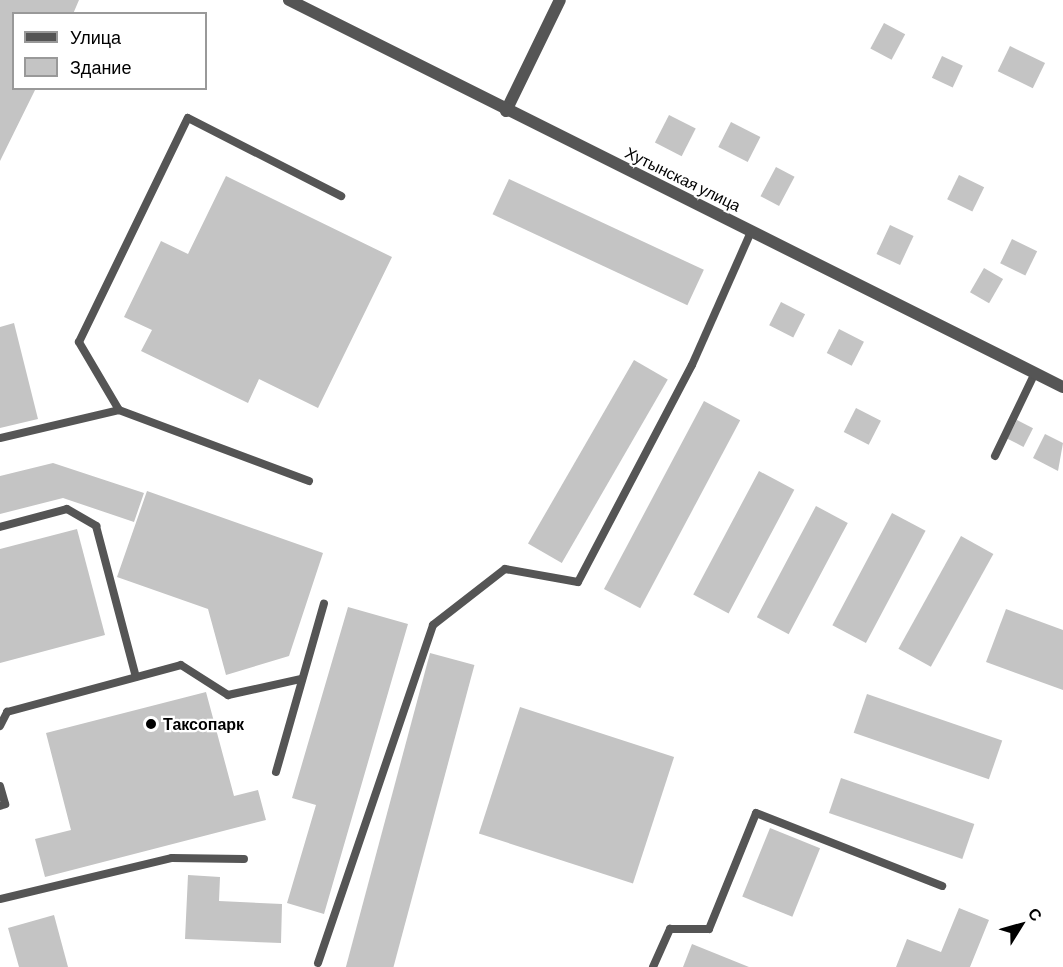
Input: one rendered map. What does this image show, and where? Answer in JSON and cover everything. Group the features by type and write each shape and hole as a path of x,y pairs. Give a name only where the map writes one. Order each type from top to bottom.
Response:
{"street":[{"name":"Хутынская улица","path":"289,0 506,111 1063,387"},
{"path":"506,111 561,0"}],"lane":[{"path":"119,410 79,342 188,118 340,195"},
{"path":"318,963 434,625 505,569 578,582 692,365 751,232"},
{"path":"995,456 1035,373"},
{"path":"0,438 119,410 309,481"},
{"path":"0,527 67,509 96,526 136,677"},
{"path":"276,772 324,604"},
{"path":"0,726 7,712 181,665 228,695 302,679"},
{"path":"0,786 5,804 0,806"},
{"path":"653,967 670,928 709,929 756,813 942,886"},
{"path":"0,899 172,858 244,859"}],"building":[{"path":"0,0 79,0 74,12 12,12 12,90 35,90 0,161"},
{"path":"884,23 905,34 892,60 870,49"},
{"path":"1010,46 1045,63 1033,88 998,71"},
{"path":"942,56 963,66 953,87 932,78"},
{"path":"669,115 696,129 682,156 655,143"},
{"path":"731,122 760,137 748,162 718,147"},
{"path":"776,167 795,177 779,206 761,196"},
{"path":"959,175 984,187 972,212 947,199"},
{"path":"226,176 392,257 318,408 259,379 248,403 141,351 152,330 124,317 161,241 188,254"},
{"path":"509,179 704,270 687,305 493,214"},
{"path":"890,225 914,236 900,265 876,254"},
{"path":"1012,239 1037,251 1025,276 1000,263"},
{"path":"984,268 1003,279 989,303 970,292"},
{"path":"781,302 805,314 793,337 769,325"},
{"path":"14,323 38,419 0,428 0,327"},
{"path":"839,329 864,342 852,366 827,353"},
{"path":"634,360 668,380 562,563 528,544"},
{"path":"704,401 740,420 640,608 604,589"},
{"path":"856,408 881,421 869,445 844,432"},
{"path":"1017,420 1033,428 1024,447 1007,439"},
{"path":"1045,434 1063,443 1058,471 1033,458"},
{"path":"53,463 144,493 134,522 63,498 0,514 0,476"},
{"path":"759,471 794,490 729,613 693,595"},
{"path":"147,491 323,553 289,656 226,675 208,609 117,577"},
{"path":"816,506 848,523 789,634 757,617"},
{"path":"892,513 926,531 866,643 832,625"},
{"path":"77,529 105,635 0,663 0,549"},
{"path":"961,536 993,554 931,667 898,649"},
{"path":"348,607 408,624 324,914 287,903 316,805 292,798"},
{"path":"1006,609 1063,630 1063,690 986,662"},
{"path":"430,653 474,665 393,967 346,967"},
{"path":"206,692 234,796 258,790 266,820 45,877 35,839 71,830 46,733"},
{"path":"867,694 1002,741 989,779 854,733"},
{"path":"520,707 674,757 633,884 479,833"},
{"path":"841,778 974,824 962,859 829,813"},
{"path":"770,828 820,848 792,917 742,897"},
{"path":"188,875 220,877 219,901 282,904 281,943 185,939"},
{"path":"959,908 989,920 970,967 896,967 907,939 941,952"},
{"path":"54,915 68,967 19,967 8,928"},
{"path":"692,944 749,967 683,967"}],"place":[{"name":"Таксопарк","path":"151,724"}]}
